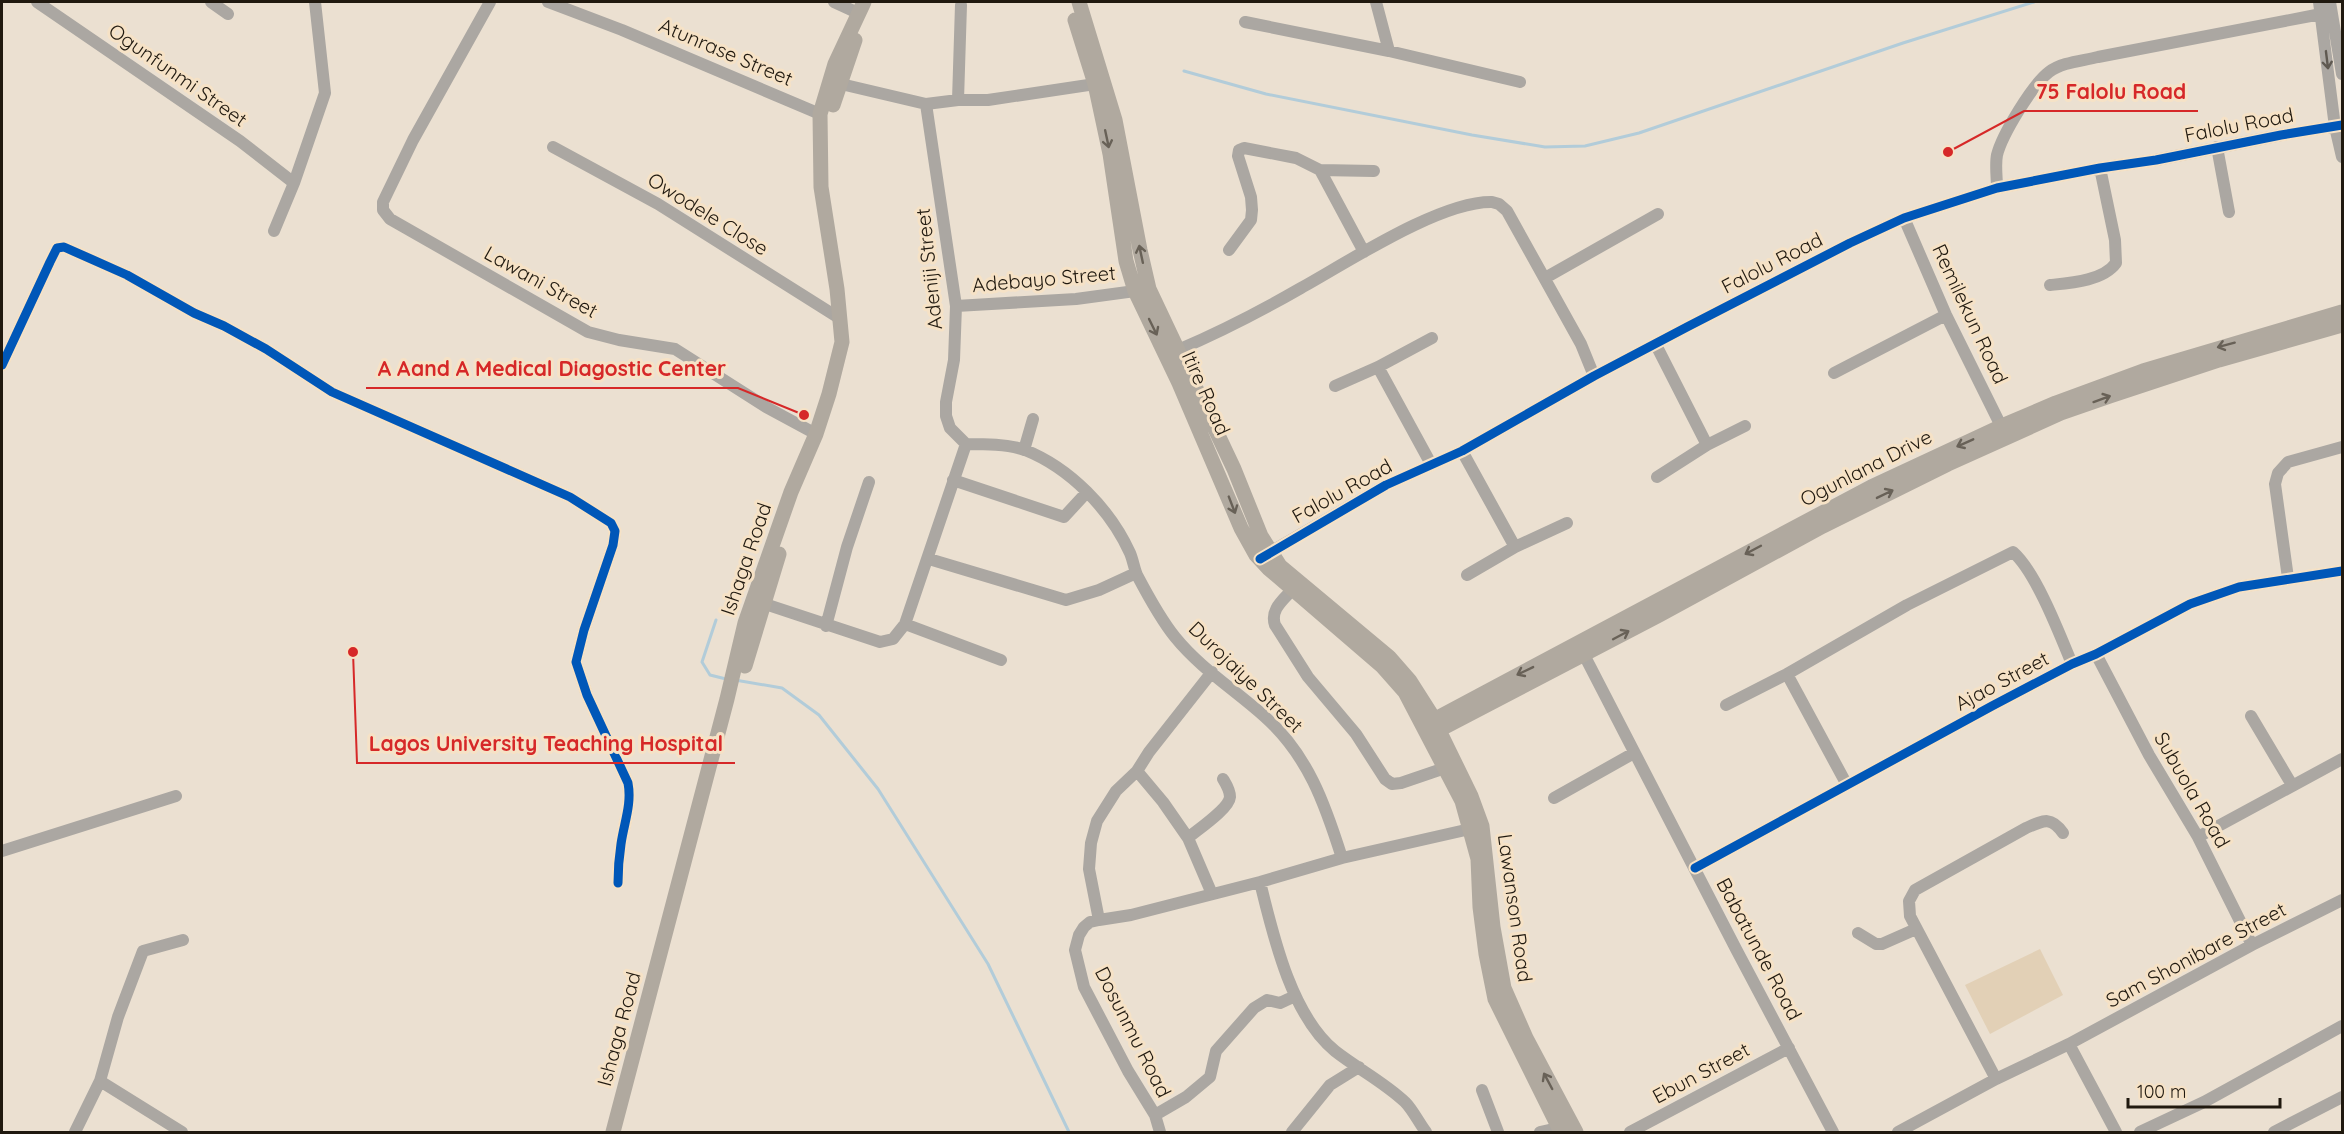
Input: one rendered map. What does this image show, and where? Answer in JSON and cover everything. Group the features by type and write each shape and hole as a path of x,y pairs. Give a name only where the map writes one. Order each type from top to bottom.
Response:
{"main road":[{"name":"Ishaga Road","path":"622,1132 744,648 791,492 816,434 832,386 842,342 837,289 821,187 820,114 872,2"},
{"name":"Itire Road","path":"1077,3 1110,154 1124,252 1135,291 1179,383 1241,528 1292,590 1388,672 1406,692 1430,729"},
{"name":"Itire Road","path":"1077,3 1099,60 1117,129 1147,280 1234,469 1260,537 1264,555 1389,657 1410,681 1430,729"},
{"name":"Ishaga Road","path":"758,602 842,375 848,342 849,320 828,169 828,126 836,81 861,7"},
{"name":"Ogunlana Drive","path":"2004,432 2055,403 2143,371 2343,312"},
{"name":"Ogunlana Drive","path":"1430,729 1489,689 1582,649 1871,487 2004,432 2219,360 2343,325"},
{"name":"Ishaga Road","path":"613,1132 732,701"},
{"name":"Lawanson Road","path":"1430,729 1445,768 1462,801 1478,859 1480,907 1495,999 1576,1132"},
{"name":"Lawanson Road","path":"1430,729 1471,796 1482,826 1493,927 1504,988 1559,1130"}],"street":[{"name":"Ogunfunmi Street","path":"37,2 240,141 294,183"},
{"path":"211,2 228,14"},
{"path":"274,231 294,183 325,93 315,2"},
{"name":"Lawani Street","path":"490,2 413,140 382,202 383,210 390,219 588,332 619,340 675,349 766,406 816,434"},
{"name":"Atunrase Street","path":"548,2 622,30 820,114"},
{"path":"834,2 861,7"},
{"path":"1376,2 1389,51"},
{"path":"2330,2 2343,74"},
{"path":"958,100 961,5"},
{"path":"1997,188 1997,157 2005,135 2035,88 2049,72 2063,65 2320,8 2343,157"},
{"path":"1245,22 1389,51 1520,82"},
{"path":"836,81 926,104 958,100 988,100 1095,84"},
{"name":"Adeniji Street","path":"926,104 956,306 954,360 946,402 946,416 950,428 966,444"},
{"name":"Falolu Road","path":"1264,555 1386,485 1462,451 1594,376 1786,275 1904,218 1997,188 2339,126"},
{"name":"Owodele Close","path":"553,147 658,204 839,318"},
{"path":"2217,147 2229,212"},
{"path":"1228,250 1251,220 1251,197 1238,156 1239,150 1244,148 1264,150 1296,158 1320,170 1374,171"},
{"path":"2050,285 2091,278 2104,272 2115,263 2115,240 2100,168"},
{"path":"1320,170 1364,252"},
{"path":"1178,350 1231,327 1364,252 1449,210 1492,202 1499,204 1507,211 1581,344 1594,376"},
{"path":"1545,278 1658,214"},
{"name":"Remilekun Road","path":"1904,218 1946,315 2004,432"},
{"path":"2,365 57,248 64,247 127,275 194,314 224,326 266,349 332,392 570,496 611,523 615,531 613,545 584,630 576,662 587,695 628,783 630,792 628,815 621,843 618,883"},
{"name":"Adebayo Street","path":"956,306 1076,299 1135,291"},
{"path":"1834,373 1946,315"},
{"path":"1335,386 1378,367 1432,338"},
{"path":"1656,345 1707,446"},
{"path":"1378,367 1431,464"},
{"path":"1024,450 1033,419"},
{"path":"1657,477 1745,426"},
{"path":"758,602 880,642 893,639 905,624 929,559 966,444"},
{"name":"Durojaiye Street","path":"966,444 987,444 1024,450 1060,470 1087,492 1116,527 1130,554 1136,573 1175,637 1266,718 1290,744 1306,767 1322,797 1342,858"},
{"path":"2288,578 2275,484 2278,472 2288,462 2343,447"},
{"path":"1462,451 1515,547"},
{"path":"953,480 1064,517 1087,492"},
{"path":"826,626 869,482"},
{"path":"1467,575 1515,547 1567,523"},
{"path":"1726,705 1787,674 1907,605 2013,552 2032,578 2072,664"},
{"path":"929,559 1066,600 1099,590 1136,573"},
{"name":"Ajao Street","path":"1695,868 2072,664 2096,654 2190,604 2212,594 2239,586 2343,571"},
{"path":"1292,590 1275,609 1273,618 1275,625 1308,677 1356,734 1385,779 1392,784 1401,783 1445,768"},
{"path":"905,624 1001,660"},
{"name":"Babatunde Road","path":"1582,649 1634,753 1833,1132"},
{"name":"Subuola Road","path":"2096,654 2149,755 2198,837 2252,945"},
{"path":"1212,672 1149,752 1137,771 1116,791 1097,821 1091,843 1089,869 1099,920 1131,915 1342,858 1470,829"},
{"path":"1787,674 1846,785"},
{"path":"2251,716 2292,784"},
{"path":"1554,798 1634,753"},
{"path":"2198,837 2292,784 2343,759"},
{"path":"1137,771 1163,802 1188,838 1212,894"},
{"path":"1188,838 1225,807 1230,798 1229,790 1222,779"},
{"path":"2,851 176,796"},
{"path":"1996,1078 1910,916 1909,901 1915,890 2041,822 2050,821 2057,824 2063,833"},
{"path":"1260,882 1294,996 1310,1024 1334,1050 1407,1104 1426,1132"},
{"name":"Sam Shonibare Street","path":"1898,1132 1996,1078 2069,1044 2252,945 2343,900"},
{"name":"Dosunmu Road","path":"1099,920 1090,922 1084,927 1076,942 1075,950 1084,987 1128,1071 1155,1115 1160,1132"},
{"path":"1858,933 1876,944 1882,944 1916,928"},
{"path":"75,1132 100,1081 118,1017 143,951 183,939"},
{"path":"1155,1115 1186,1096 1210,1077 1216,1051 1254,1008 1267,1000 1280,1003 1294,996"},
{"path":"2139,1132 2204,1102 2343,1026"},
{"path":"2069,1044 2116,1132"},
{"name":"Ebun Street","path":"1630,1132 1789,1048"},
{"path":"1292,1132 1330,1085 1359,1067"},
{"path":"100,1081 182,1132"},
{"path":"1482,1090 1498,1132"},
{"path":"2274,1132 2343,1097"},
{"path":"1540,1132 1559,1130"}],"shaded area":[{"path":"2040,949 2063,995 1990,1034 1965,985"}],"waterway":[{"path":"1184,71 1266,94 1472,135 1545,147 1585,146 1639,133 1903,43 2034,2"},
{"path":"716,620 702,662 710,675 726,679"},
{"path":"735,680 782,688 819,715 878,789 988,964 1069,1132"}],"cycle path":[{"path":"1260,559 1386,485 1462,451 1594,376 1850,243 1904,218 1997,188 2342,125"},
{"path":"2,365 57,248 64,247 127,275 194,313 224,326 266,349 332,392 570,497 611,523 615,531 613,545 584,630 576,662 587,695 628,783 628,806 620,849 618,883"},
{"path":"1695,868 1992,706 2190,604 2239,587 2342,571"}],"place":[{"name":"75 Falolu Road","path":"1948,152"},
{"name":"A Aand A Medical Diagostic Center","path":"804,415"},
{"name":"Lagos University Teaching Hospital","path":"353,652"}]}
